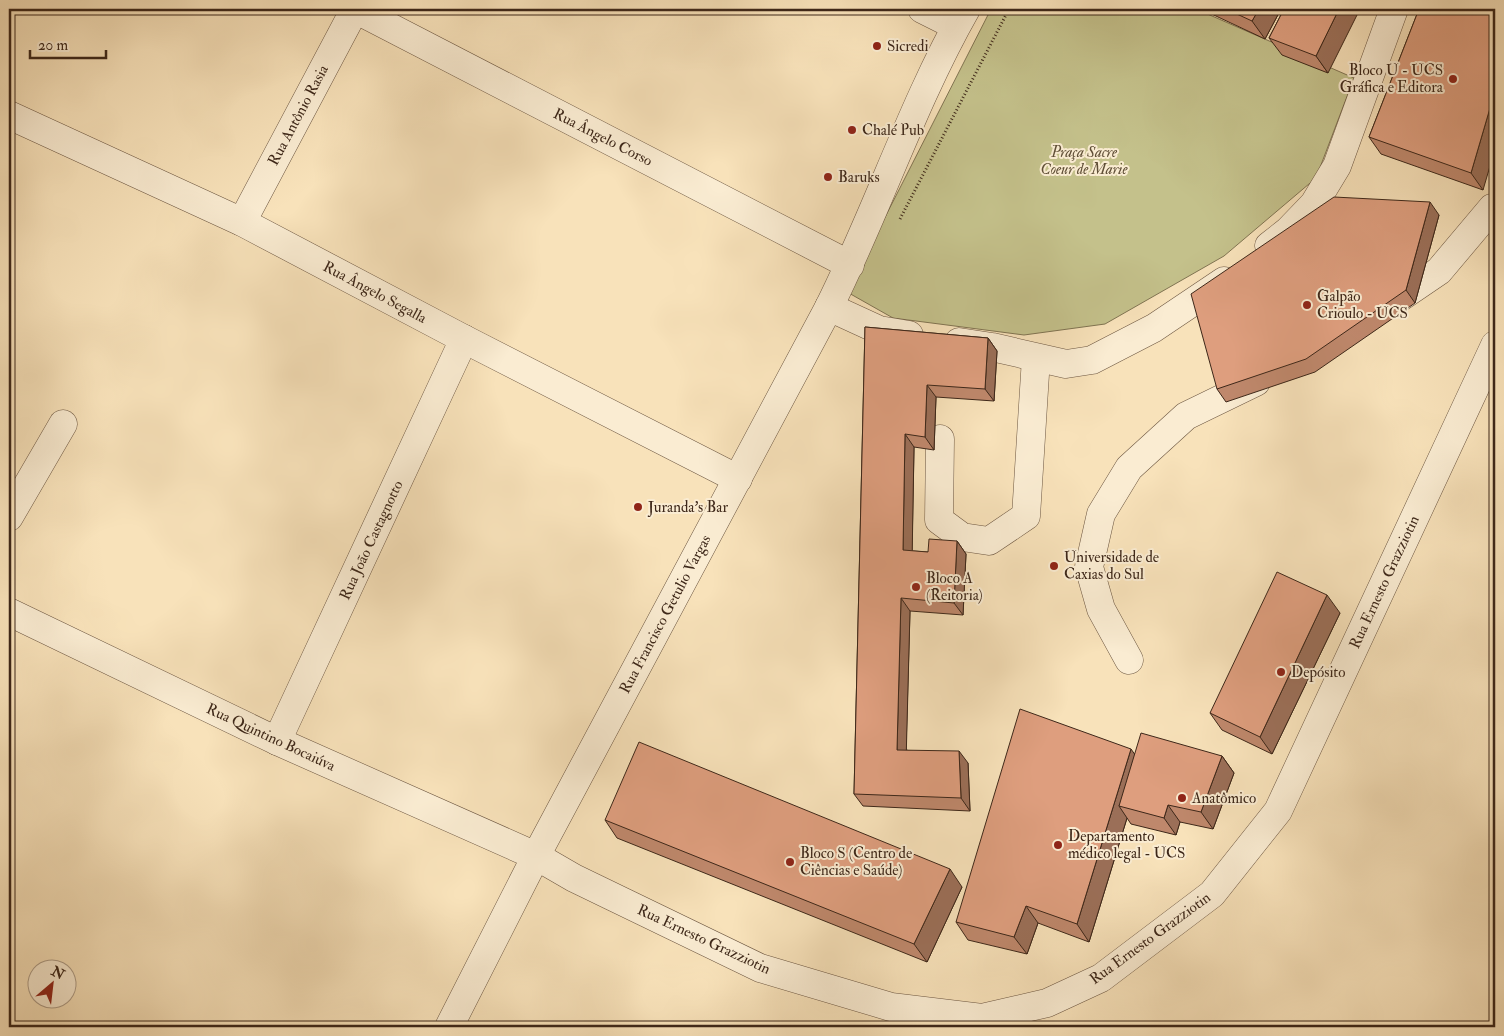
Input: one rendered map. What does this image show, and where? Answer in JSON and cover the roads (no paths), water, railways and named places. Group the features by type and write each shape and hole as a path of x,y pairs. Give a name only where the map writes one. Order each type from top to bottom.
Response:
{"street":[{"name":"Rua Antônio Rasia","path":"242,222 355,9"},
{"name":"Rua Ângelo Corso","path":"355,9 850,264"},
{"path":"922,9 961,18"},
{"path":"829,307 879,330 992,347 1066,364 1092,360 1154,328 1248,262 1288,231 1314,204 1337,166 1394,9"},
{"name":"Rua Francisco Getulio Vargas","path":"449,1027 536,856 829,307 961,18"},
{"name":"Rua Ângelo Segalla","path":"9,115 242,222 464,339 738,479"},
{"path":"1369,318 1439,271 1492,208"},
{"name":"Rua João Castagnotto","path":"277,741 464,339"},
{"name":"Rua Ernesto Grazziotin","path":"536,856 574,878 760,968 891,1007 982,1018 1047,1004 1101,978 1212,894 1278,811 1495,345"},
{"path":"940,439 939,520 962,537 989,541 1026,516 1036,358"},
{"path":"1129,660 1101,609 1089,567 1101,514 1129,468 1186,416 1276,372"},
{"path":"9,517 63,424"},
{"name":"Rua Quintino Bocaiúva","path":"9,612 277,741 536,856"}],"place":[{"name":"Sicredi","path":"877,46"},
{"name":"Bloco U - UCS Gráfica e Editora","path":"1453,79"},
{"name":"Chalé Pub","path":"852,130"},
{"name":"Baruks","path":"828,177"},
{"name":"Galpão Crioulo - UCS","path":"1307,305"},
{"name":"Juranda's Bar","path":"638,507"},
{"name":"Universidade de Caxias do Sul","path":"1054,566"},
{"name":"Bloco A (Reitoria)","path":"916,587"},
{"name":"Depósito","path":"1281,672"},
{"name":"Anatômico","path":"1182,798"},
{"name":"Departamento médico legal - UCS","path":"1058,845"},
{"name":"Bloco S (Centro de Ciências e Saúde)","path":"790,862"}],"park label":[{"name":"Praça Sacre Coeur de Marie","path":"1084,160"}]}
